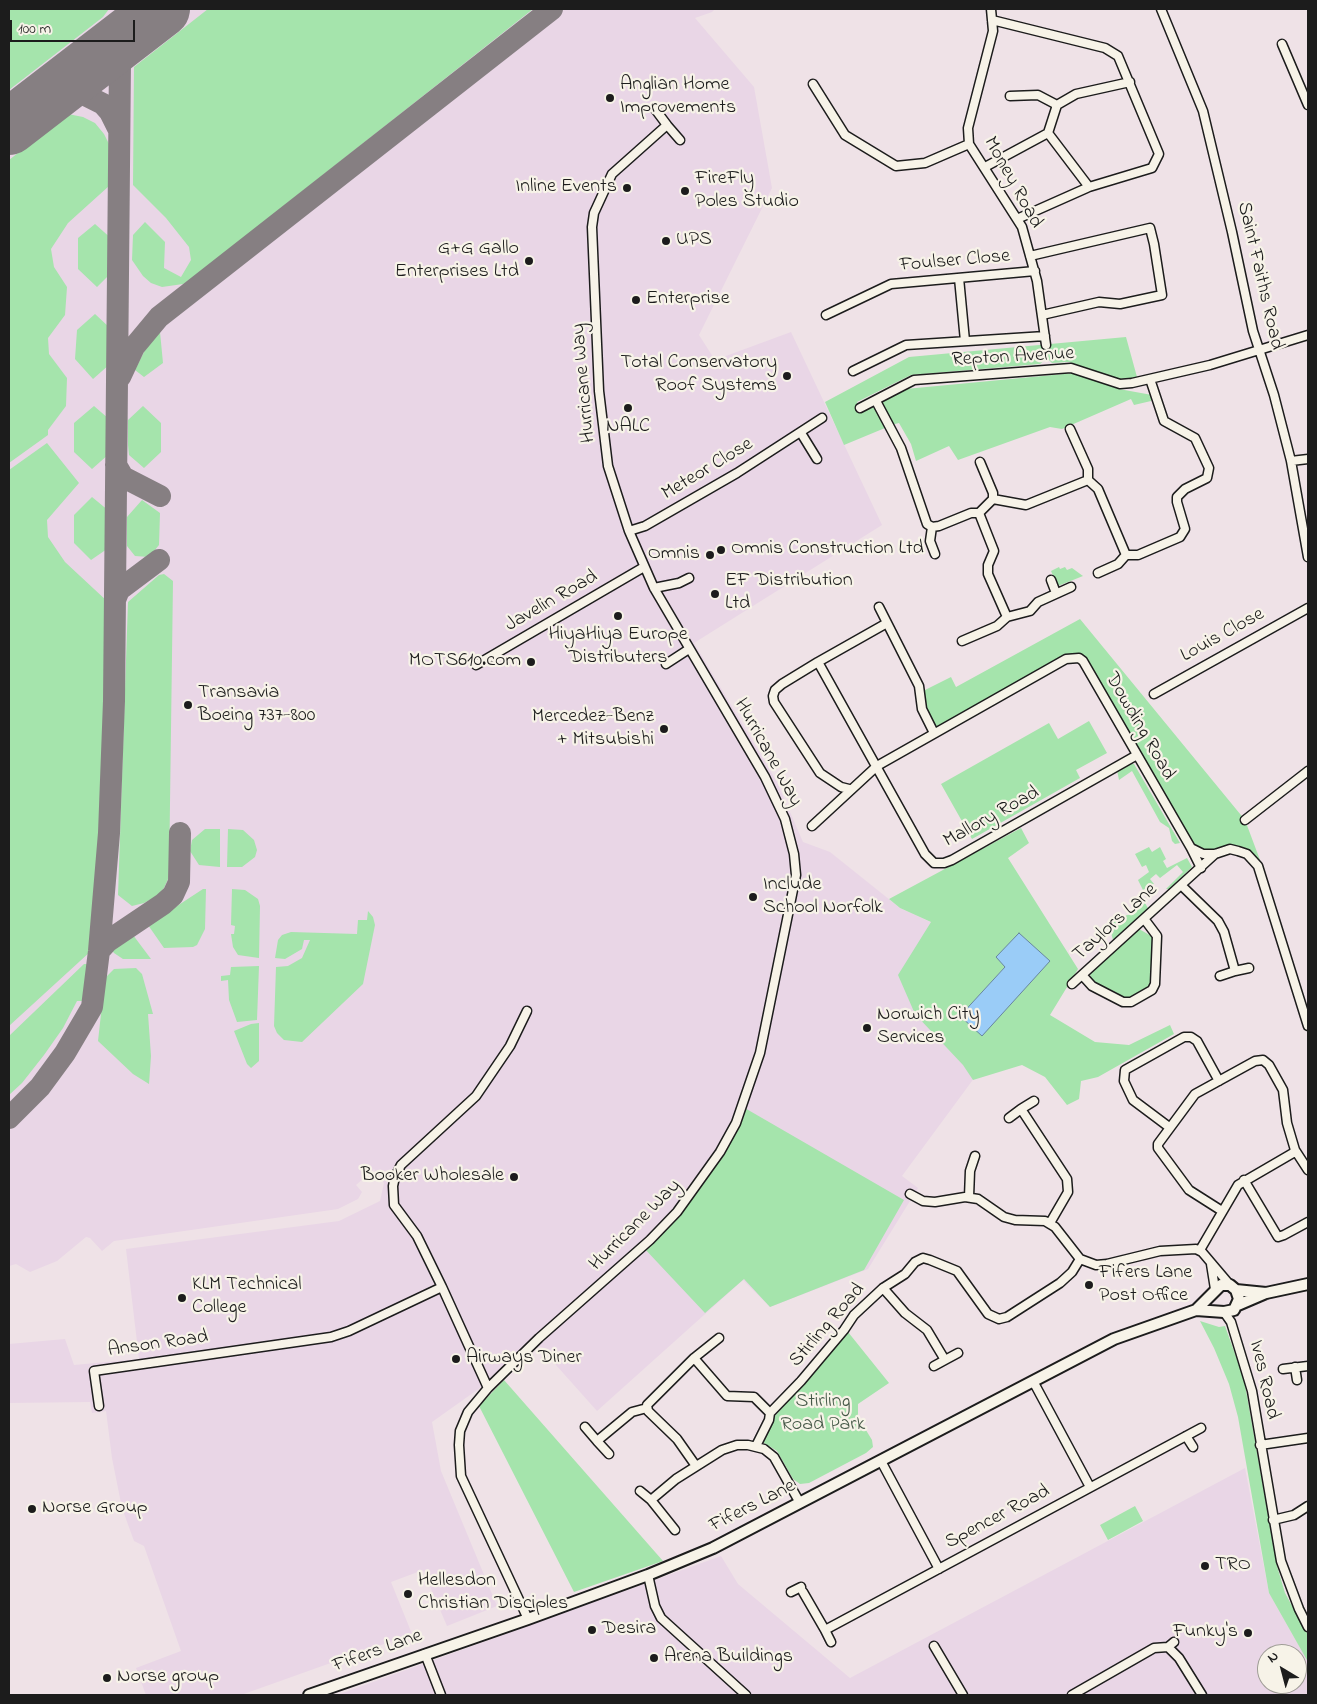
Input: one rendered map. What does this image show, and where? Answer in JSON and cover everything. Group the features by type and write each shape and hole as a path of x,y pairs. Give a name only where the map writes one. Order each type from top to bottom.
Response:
{"street":[{"name":"Money Road","path":"991,9 993,31 968,128 969,144 1022,227 1035,271 1046,345"},
{"name":"Saint Faiths Road","path":"1161,9 1203,110 1258,350 1274,395 1291,461 1308,557"},
{"path":"992,20 1105,48 1118,56 1159,154 1152,168 1089,187 1017,219"},
{"path":"1282,44 1305,87 1308,105"},
{"path":"985,167 1048,133 1057,105 1076,94 1130,82"},
{"path":"813,84 845,135 896,166 925,163 969,144"},
{"path":"1010,96 1038,95 1057,105"},
{"path":"655,109 680,140"},
{"name":"Hurricane Way","path":"528,1619 461,1476 460,1431 468,1412 488,1388 539,1338 643,1247 677,1212 700,1183 736,1123 760,1053 796,875 794,854 786,819 765,777 654,588 629,531 608,466 599,391 592,227 597,205 612,174 667,125"},
{"path":"1048,133 1089,187"},
{"path":"1030,256 1150,228 1154,244 1162,295 1120,304 1099,302 1042,315"},
{"name":"Foulser Close","path":"826,315 891,284 1035,271"},
{"path":"959,278 965,341"},
{"name":"Repton Avenue","path":"860,408 914,380 1071,368 1120,384 1210,365 1308,335"},
{"path":"853,371 906,345 1045,336"},
{"path":"1126,555 1138,556 1180,537 1185,529 1177,497 1185,489 1202,482 1209,474 1209,468 1199,442 1164,421 1150,379"},
{"path":"876,401 901,448 924,517 932,527 930,541 935,554"},
{"name":"Meteor Close","path":"629,531 646,526 801,433 822,418"},
{"path":"1070,429 1074,450 1089,475 1088,480"},
{"path":"801,433 817,459"},
{"path":"1291,461 1308,460"},
{"path":"932,527 971,513 979,513 993,499 994,493 981,475 980,462"},
{"path":"1088,480 1098,489 1126,555"},
{"path":"993,499 1026,505 1088,480"},
{"path":"979,513 994,551 988,565 988,574 1007,617"},
{"path":"1098,573 1118,564 1126,555"},
{"name":"Javelin Road","path":"476,665 644,567"},
{"path":"1111,567 1114,575"},
{"path":"654,588 678,583 689,578"},
{"path":"1051,580 1056,593"},
{"path":"962,641 997,626 1007,617 1030,611 1038,602 1071,587"},
{"path":"879,607 920,686 922,709 934,733"},
{"name":"Louis Close","path":"1154,694 1308,608"},
{"path":"849,789 841,787 820,773 774,702 775,690 779,680 818,662 887,623"},
{"path":"971,637 974,645"},
{"path":"666,664 689,649"},
{"name":"Dowding Road","path":"812,826 837,800 877,766 1072,657 1083,661 1201,868"},
{"name":"Mallory Road","path":"818,662 925,854 934,863 944,863 1137,755"},
{"path":"1245,820 1308,771"},
{"path":"837,800 844,808"},
{"path":"1191,848 1203,854 1215,854 1230,849 1238,851 1253,860 1260,870 1308,1026"},
{"name":"Taylors Lane","path":"1072,984 1145,920 1215,854"},
{"name":"Taylors Lane","path":"1182,886 1218,921 1224,932 1235,971"},
{"path":"1082,975 1092,986 1124,1002 1131,1002 1152,990 1155,984 1157,936 1145,920"},
{"path":"1220,976 1249,968"},
{"path":"488,1388 417,1236 394,1205 393,1186 401,1165 476,1096 510,1046 527,1012"},
{"path":"1169,1127 1133,1100 1124,1081 1126,1070 1184,1037 1191,1037 1197,1041 1219,1081"},
{"path":"1222,1211 1189,1190 1170,1161 1158,1148 1158,1144 1189,1100 1255,1061 1265,1060 1283,1090 1287,1123 1295,1150 1308,1170"},
{"path":"1009,1118 1034,1101"},
{"path":"1021,1109 1069,1185 1068,1192 1050,1223"},
{"path":"1200,1250 1233,1191 1244,1180 1293,1153 1295,1150"},
{"path":"968,1197 967,1171 975,1156"},
{"path":"1244,1180 1278,1236 1284,1235 1308,1222"},
{"path":"910,1194 923,1201 935,1202 968,1197 987,1203 1004,1217 1015,1220 1038,1219 1050,1223 1080,1259 1096,1264 1107,1264 1160,1251 1186,1248 1200,1250 1233,1287 1239,1299 1229,1309 1213,1304 1211,1264"},
{"name":"Stirling Road","path":"756,1446 770,1420 770,1413 802,1381 854,1315 883,1288 905,1274 915,1262 923,1258 961,1274 988,1314 999,1319 1008,1316 1060,1283 1072,1272 1080,1259"},
{"name":"Fifers Lane","path":"310,1695 528,1619 648,1575 713,1548 1033,1381 1132,1332 1196,1310 1229,1309 1266,1293 1308,1284"},
{"name":"Fifers Lane","path":"1196,1310 1221,1285 1266,1293"},
{"name":"Anson Road","path":"99,1406 94,1371 331,1337 350,1331 442,1287"},
{"path":"883,1288 905,1313 926,1330 945,1360"},
{"name":"Ives Road","path":"1229,1309 1231,1322 1252,1391 1273,1520 1284,1568 1299,1609 1308,1627"},
{"path":"647,1408 649,1401 694,1358 719,1338"},
{"path":"934,1366 958,1353"},
{"path":"694,1358 727,1396 754,1397 770,1413"},
{"path":"1282,1369 1308,1366"},
{"path":"1295,1367 1297,1380"},
{"path":"1033,1381 1090,1487"},
{"path":"597,1441 632,1412 647,1408"},
{"path":"647,1408 681,1444 696,1466"},
{"path":"585,1427 609,1454"},
{"name":"Spencer Road","path":"825,1630 1201,1428"},
{"path":"1186,1436 1192,1447"},
{"name":"Ives Road","path":"1260,1445 1308,1438"},
{"path":"651,1500 676,1479 729,1446 737,1444 756,1446 774,1457 800,1503"},
{"path":"881,1461 939,1569"},
{"path":"640,1492 651,1500 675,1530"},
{"path":"1273,1520 1294,1515 1308,1506"},
{"path":"648,1575 655,1606 661,1618 746,1695"},
{"path":"791,1592 802,1589 831,1642"},
{"path":"1072,1695 1154,1648 1171,1644 1202,1695"},
{"path":"934,1646 962,1695"},
{"path":"424,1654 441,1695"}],"shaded area":[{"path":"9,9 715,9 712,12 695,18 754,87 772,188 699,335 715,360 791,332 882,525 694,643 777,782 803,842 830,852 900,908 950,931 986,1062 902,1176 918,1188 868,1269 770,1307 743,1280 597,1411 539,1346 432,1422 441,1471 497,1606 447,1626 423,1570 391,1582 412,1634 241,1695 146,1695 136,1668 181,1651 144,1546 134,1541 122,1508 112,1458 106,1411 92,1413 90,1402 9,1403 9,1344 65,1339 74,1365 139,1359 126,1249 339,1221 380,1201 384,1183 374,1169 356,1185 362,1192 358,1199 338,1209 114,1241 102,1251 90,1238 86,1237 57,1261 30,1272 16,1264 9,1266"},
{"path":"1245,1468 1269,1593 1298,1644 1257,1644 1257,1694 1307,1694 1307,1660 1308,1695 337,1695 721,1556 738,1584 850,1678"}],"green space":[{"path":"9,9 109,9 103,17 9,90"},
{"path":"208,9 533,9 190,280 183,284 162,287 151,283 143,276 132,260 133,235 145,222 165,242 164,268 181,277 191,260 189,247 166,218 133,185 134,67"},
{"path":"68,114 83,117 95,123 104,134 113,152 112,173 109,186 68,223 51,249 54,267 67,287 65,315 48,338 49,354 67,378 66,406 48,430 48,435 9,463 9,160"},
{"path":"95,224 113,240 111,273 97,287 78,269 78,238"},
{"path":"95,314 110,328 110,364 93,379 75,359 77,330"},
{"path":"160,332 163,363 144,377 135,370 150,340"},
{"path":"1126,337 1137,377 1125,380 1116,379 1069,362 1052,363 1047,358 1040,364 911,375 857,402 860,408 868,406 875,408 885,428 844,445 825,402 909,357"},
{"path":"1074,373 1119,389 1152,395 1151,401 1134,405 1131,399 1062,429 1050,427 958,460 949,446 916,461 911,444 899,423 891,425 879,404 881,398 895,390"},
{"path":"94,406 109,419 109,454 92,469 74,452 74,423"},
{"path":"143,406 161,423 161,452 144,468 129,455 128,445 128,420"},
{"path":"47,443 79,483 47,520 48,537 65,562 108,602 105,786 91,951 9,1026 9,470"},
{"path":"92,497 109,511 107,549 91,560 74,543 74,515"},
{"path":"142,500 160,513 159,545 149,557 135,556 127,546 127,517"},
{"path":"1059,567 1060,569 1065,567 1067,570 1072,568 1083,576 1058,586 1051,571"},
{"path":"164,574 173,581 169,877 164,888 157,896 144,903 132,906 118,895 128,602 159,575"},
{"path":"1080,619 1245,820 1263,868 1260,870 1238,851 1215,854 1191,848 1083,661 1072,657 934,733 922,709 921,692 951,677 956,687"},
{"path":"1089,721 1107,753 1076,770 1080,778 972,839 941,784 1049,723 1058,739"},
{"path":"1126,763 1134,764 1180,843 1175,844 1172,841 1169,828 1160,822 1132,771 1119,780 1117,770"},
{"path":"1021,828 1029,843 1008,858 1078,969 1050,1015 1095,1042 1129,1045 1170,1025 1174,1034 1098,1077 1081,1081 1079,1099 1067,1105 1045,1077 1022,1065 973,1080 963,1065 915,1014 898,975 931,922 900,908 889,899","holes":["1006,966 982,1035 961,1016"]},
{"path":"205,829 220,829 220,867 199,865 190,851 192,840"},
{"path":"228,829 243,830 254,840 257,850 255,857 242,867 227,867"},
{"path":"1149,847 1152,852 1160,847 1166,859 1163,861 1167,868 1187,858 1192,867 1169,889 1166,889 1183,872 1177,865 1160,878 1156,874 1150,879 1154,884 1143,890 1138,880 1149,872 1146,865 1142,867 1135,854"},
{"path":"203,889 206,889 205,929 197,945 193,947 164,948 148,925"},
{"path":"232,889 245,890 258,899 260,906 259,958 238,955 233,947 231,934 234,934 235,926 231,925"},
{"path":"1145,903 1149,910 1113,940 1109,925 1111,920 1131,914 1132,910"},
{"path":"368,911 373,917 375,925 363,984 302,1042 284,1040 277,1033 274,1026 276,967 288,966 302,958 310,940 304,940 302,949 285,959 275,958 278,940 282,935 291,932 357,934 358,920 367,920"},
{"path":"1139,929 1153,937 1151,986 1130,999 1121,999 1094,985 1090,975 1092,970"},
{"path":"133,935 151,959 123,959 111,949"},
{"path":"84,964 89,964 83,1001 77,1001 63,1028 44,1055 22,1083 9,1095 9,1036"},
{"path":"259,966 257,1020 237,1022 229,1000 228,980 221,981 221,976 230,975 231,967"},
{"path":"136,968 142,974 153,1014 148,1014 151,1056 149,1084 133,1074 98,1041 105,978 114,969"},
{"path":"259,1023 259,1061 251,1068 247,1064 234,1031"},
{"path":"743,1107 904,1200 864,1270 770,1307 744,1279 705,1313 643,1247 700,1183"},
{"path":"1200,1321 1219,1327 1225,1326 1244,1379 1277,1566 1285,1593 1308,1635 1308,1662 1307,1644 1298,1644 1269,1593 1238,1417 1229,1384"},
{"name":"Stirling Road Park","path":"848,1332 889,1383 858,1404 858,1417 872,1440 873,1447 866,1453 809,1483 800,1484 793,1479 777,1451 764,1443 764,1438 775,1416"},
{"path":"504,1380 663,1561 574,1592 479,1406"},
{"path":"1135,1506 1143,1521 1108,1540 1100,1525"}],"water":[{"path":"1019,933 1050,961 982,1036 960,1016 1005,967 996,957"}],"taxiway":[{"path":"120,377 134,347 159,317 552,9"},
{"path":"9,1118 40,1087 65,1053 92,1007 99,951 109,833 114,701 120,60 127,40 136,29"},
{"path":"38,104 59,94 81,93 103,104 110,112 119,130"},
{"path":"116,465 123,477 160,496"},
{"path":"115,600 119,590 159,560"},
{"path":"99,951 108,941 163,904 173,895 179,882 180,833"}],"runway":[{"path":"9,127 162,9"}],"place":[{"name":"Anglian Home Improvements","path":"610,98"},
{"name":"Inline Events","path":"627,188"},
{"name":"FireFly Poles Studio","path":"685,191"},
{"name":"UPS","path":"666,241"},
{"name":"G+G Gallo Enterprises Ltd","path":"529,261"},
{"name":"Enterprise","path":"636,300"},
{"name":"Total Conservatory Roof Systems","path":"787,376"},
{"name":"NALC","path":"628,408"},
{"name":"Omnis Construction Ltd","path":"721,550"},
{"name":"Omnis","path":"710,555"},
{"name":"EF Distribution Ltd","path":"715,594"},
{"name":"HiyaHiya Europe Distributers","path":"618,616"},
{"name":"MOTS610.com","path":"531,662"},
{"name":"Transavia Boeing 737-800","path":"188,705"},
{"name":"Mercedez-Benz + Mitsubishi","path":"664,729"},
{"name":"Include School Norfolk","path":"753,897"},
{"name":"Norwich City Services","path":"867,1028"},
{"name":"Booker Wholesale","path":"514,1177"},
{"name":"Fifers Lane Post Office","path":"1089,1285"},
{"name":"KLM Technical College","path":"182,1298"},
{"name":"Airways Diner","path":"456,1359"},
{"name":"Norse Group","path":"32,1509"},
{"name":"TRO","path":"1205,1566"},
{"name":"Hellesdon Christian Disciples","path":"408,1594"},
{"name":"Desira","path":"592,1630"},
{"name":"Funky's","path":"1248,1633"},
{"name":"Arena Buildings","path":"654,1658"},
{"name":"Norse group","path":"107,1678"}]}
